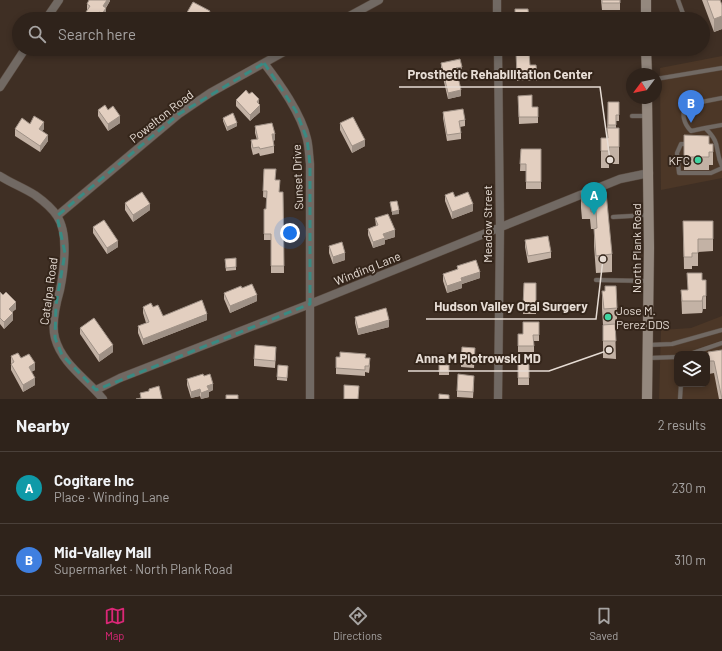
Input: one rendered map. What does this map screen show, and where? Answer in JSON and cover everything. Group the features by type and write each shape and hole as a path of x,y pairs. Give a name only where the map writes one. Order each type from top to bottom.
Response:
{"main road":[{"path":"646,0 646,12"},
{"path":"646,56 647,68"},
{"name":"North Plank Road","path":"647,104 649,173 647,399"}],"street":[{"path":"51,12 59,0"},
{"path":"356,12 377,0"},
{"path":"497,0 498,12"},
{"path":"0,87 20,56"},
{"name":"Powelton Road","path":"58,216 180,114 210,92 276,56"},
{"name":"Meadow Street","path":"498,56 500,227 498,399"},
{"name":"Sunset Drive","path":"264,62 296,111 307,139 310,164 310,399"},
{"name":"Winding Lane","path":"96,390 120,378 310,304 620,179 649,173"},
{"path":"0,176 43,201 58,216"},
{"name":"Catalpa Road","path":"58,216 65,253 63,276 56,305 54,329 55,338 62,355 103,399"}],"lane":[{"path":"678,0 682,12"},
{"path":"662,79 722,68"},
{"path":"722,98 686,105 683,110 685,125 691,131 722,125"},
{"path":"632,116 647,116"},
{"path":"692,144 681,144 678,153 679,173 711,173 722,167 718,145 713,134 706,128"},
{"path":"712,145 718,145"},
{"path":"613,217 649,215"},
{"path":"596,280 649,281"},
{"path":"648,345 672,344 722,330"},
{"path":"699,351 722,343"},
{"path":"648,358 674,357"},
{"path":"680,387 680,399"}],"highlighted area":[{"path":"264,63 296,111 307,139 310,164 310,304 96,390 62,355 55,338 56,305 65,253 57,216 179,114"}],"shaded area":[{"path":"722,56 722,178 661,190 660,104 662,104 662,68 660,68"},
{"path":"722,316 722,399 659,399 661,330 691,328"}],"building":[{"path":"89,0 107,0 103,6 106,8 103,12 86,12 90,6 87,4"},
{"path":"602,0 620,0 620,3 602,3"},
{"path":"707,0 720,0 722,5 722,16 714,19"},
{"path":"193,2 210,11 210,12 187,12"},
{"path":"515,9 528,9 528,12 515,12"},
{"path":"516,56 529,56 530,65 536,65 537,74 517,75"},
{"path":"460,59 462,67 456,68 461,90 448,93 441,63"},
{"path":"246,90 249,94 252,92 259,99 257,102 260,105 250,115 236,100"},
{"path":"532,95 532,107 538,107 538,117 519,117 518,96"},
{"path":"608,102 619,102 619,115 616,115 616,125 608,125"},
{"path":"105,105 108,110 113,106 120,116 108,124 98,110"},
{"path":"463,109 465,120 459,121 461,133 447,135 443,112"},
{"path":"233,113 237,123 227,127 223,118"},
{"path":"34,116 44,122 39,129 48,135 40,146 15,129 22,118 30,124"},
{"path":"353,117 365,140 352,146 340,123"},
{"path":"272,123 275,134 272,134 274,146 260,149 259,147 253,148 251,140 258,139 255,126"},
{"path":"607,128 619,128 619,147 609,147 609,151 601,151 601,138 608,138"},
{"path":"684,135 709,136 709,144 713,144 713,152 709,152 709,157 684,157"},
{"path":"521,149 541,149 541,182 526,182 526,164 520,164"},
{"path":"264,169 276,169 275,180 280,180 279,192 283,192 284,266 271,266 271,234 264,234 264,209 266,209 267,191 263,191"},
{"path":"592,190 593,193 606,192 612,254 596,256 594,229 597,228 596,211 591,212 590,202 582,202 581,191"},
{"path":"142,192 150,204 133,215 125,203"},
{"path":"453,192 455,197 468,192 473,204 452,212 445,195"},
{"path":"397,201 399,210 392,212 390,202"},
{"path":"388,214 395,230 383,234 385,238 373,242 368,229 378,225 375,218"},
{"path":"104,220 118,241 107,248 93,227"},
{"path":"683,221 713,221 713,239 698,239 698,253 692,253 692,257 684,257"},
{"path":"548,236 551,252 528,256 525,240"},
{"path":"342,242 345,253 333,257 329,246"},
{"path":"236,258 236,267 226,268 225,259"},
{"path":"476,260 480,272 461,278 462,281 447,286 443,274 458,269 457,266"},
{"path":"687,273 702,273 702,280 706,280 706,296 703,296 702,301 682,301 681,290 688,290"},
{"path":"524,283 536,283 536,308 523,307"},
{"path":"252,284 257,295 230,306 224,293 241,286 242,288"},
{"path":"605,286 616,286 617,308 604,309 602,291 605,291"},
{"path":"0,292 3,295 6,292 16,302 9,309 13,313 4,322 0,318"},
{"path":"202,300 207,314 143,339 138,326 149,322 143,307 151,303 153,307 158,305 163,316"},
{"path":"386,308 389,320 358,329 355,317"},
{"path":"94,318 113,345 99,355 80,328"},
{"path":"523,322 539,322 539,335 533,335 534,346 518,346 518,334 523,334"},
{"path":"615,324 616,341 603,341 603,325"},
{"path":"255,345 276,347 275,361 254,359"},
{"path":"462,347 475,348 474,361 461,361"},
{"path":"722,350 722,399 714,361 710,361 710,352"},
{"path":"340,352 366,354 365,358 370,358 369,366 365,366 365,370 336,368 336,357 340,357"},
{"path":"18,353 21,358 29,354 35,363 29,367 35,378 23,385 11,364 14,362 11,356"},
{"path":"518,364 529,364 529,378 518,378"},
{"path":"278,365 288,366 287,378 277,377"},
{"path":"439,365 449,365 449,372 439,372"},
{"path":"203,374 204,376 210,374 213,384 207,386 209,390 201,393 200,389 191,392 187,379"},
{"path":"458,374 474,376 473,392 457,391"},
{"path":"344,385 359,386 358,399 344,399"},
{"path":"159,386 162,399 136,399 141,398 140,393 149,391 149,389"},
{"path":"439,394 449,395 449,399 439,399"},
{"path":"226,395 238,395 238,399 226,399"}],"place":[{"name":"Mid-Valley Mall","path":"691,123"},
{"name":"Prosthetic Rehabilitation Center","path":"610,160"},
{"name":"KFC","path":"698,160"},
{"name":"Cogitare Inc","path":"594,215"},
{"name":"Hudson Valley Oral Surgery","path":"603,259"},
{"name":"Jose M. Perez DDS","path":"608,317"},
{"name":"Anna M Piotrowski MD","path":"609,350"}]}
